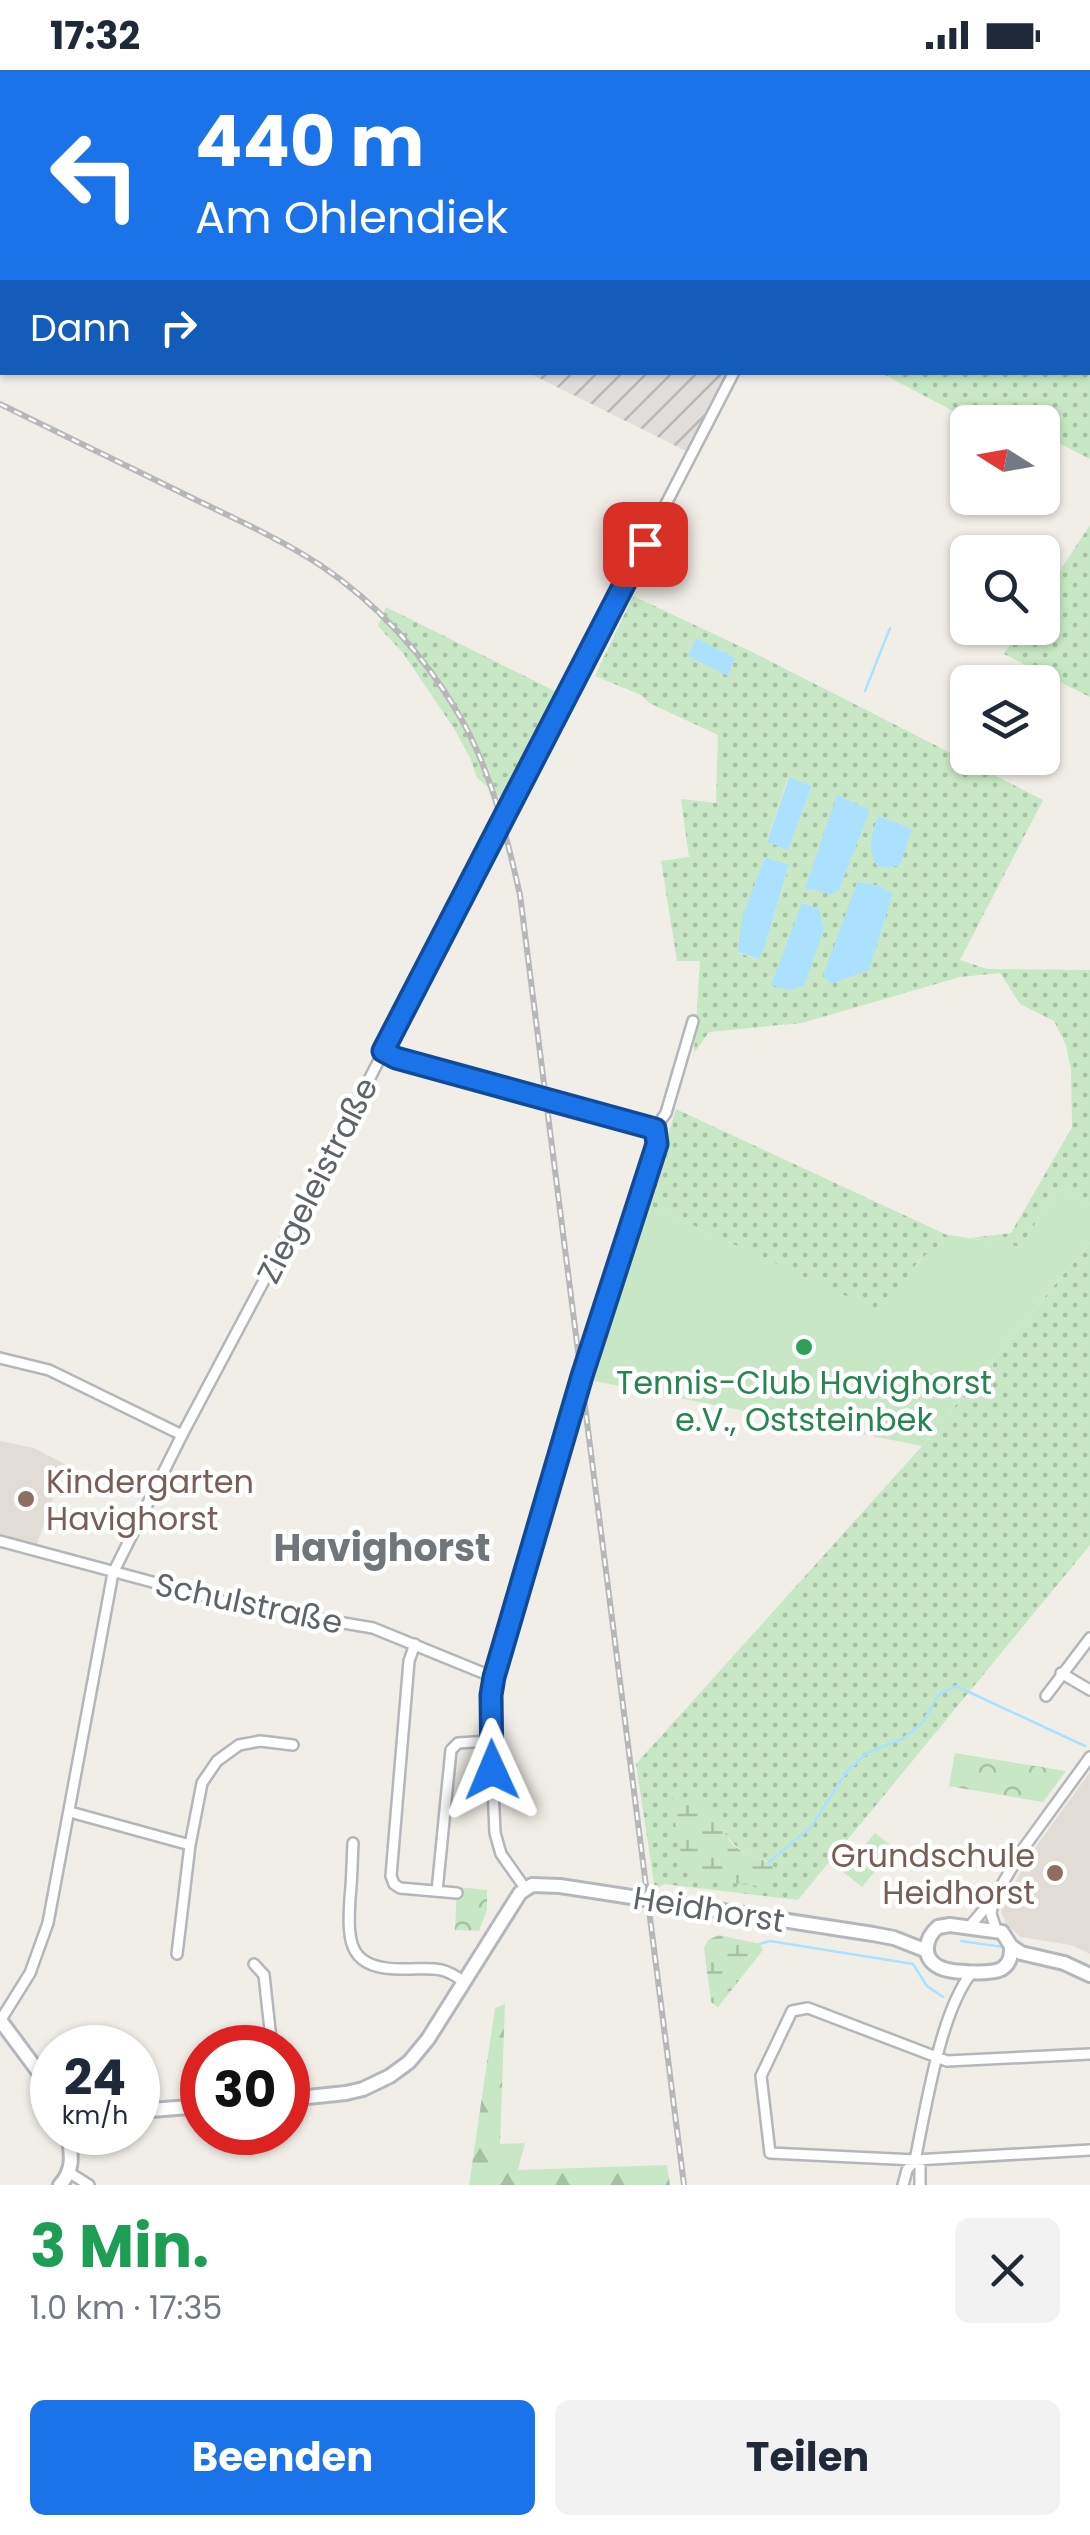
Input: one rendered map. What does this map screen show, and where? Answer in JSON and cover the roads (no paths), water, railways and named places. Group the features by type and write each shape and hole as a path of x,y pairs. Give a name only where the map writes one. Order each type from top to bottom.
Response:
{"street":[{"name":"Ziegeleistraße","path":"0,2020 30,1973 48,1924 112,1573 732,375"},
{"path":"310,2096 354,2091 374,2084 397,2072 420,2050 525,1888 505,1861 496,1840 491,1741 494,1677 582,1376 657,1144 655,1129 666,1113 693,1021"},
{"path":"383,1051 396,1058 655,1129"},
{"path":"0,1358 49,1370 182,1435"},
{"name":"Schulstraße","path":"0,1542 238,1605 373,1628 494,1677"},
{"path":"1046,1696 1090,1638"},
{"path":"414,1644 408,1660 391,1876 400,1888 456,1892"},
{"path":"1061,1673 1090,1690"},
{"path":"178,1954 190,1845 202,1783 217,1760 239,1745 260,1740 294,1745"},
{"path":"437,1891 451,1750 458,1743 491,1741"},
{"path":"969,1926 994,1898 1022,1850 1090,1757"},
{"path":"70,1812 190,1845"},
{"path":"353,1843 348,1931 356,1952 385,1969 442,1969 464,1982"},
{"name":"Heidhorst","path":"525,1888 540,1884 560,1886 894,1938 927,1951 935,1964 950,1970"},
{"path":"994,1898 991,1914 996,1929 1011,1946 1006,1966"},
{"name":"Heidhorst","path":"894,1938 931,1934 944,1925 996,1929"},
{"path":"927,1951 931,1934"},
{"path":"1011,1946 1021,1953 1090,1974"},
{"path":"903,2185 915,2160 952,2006 950,1970 992,1973 1006,1966 1044,1960"},
{"path":"254,1964 264,1976 269,2025"},
{"path":"952,2006 973,1972"},
{"path":"1090,2054 947,2061 808,2008 792,2010 761,2076 770,2153 915,2160 1090,2150"},
{"path":"0,2020 30,2060"},
{"path":"60,2185 70,2173 72,2155"},
{"path":"915,2160 920,2168 920,2185"},
{"path":"70,2173 89,2185"}],"water":[{"path":"696,638 735,658 728,676 688,656"},
{"path":"789,777 812,786 788,850 767,842"},
{"path":"837,795 870,810 839,890 832,894 805,888"},
{"path":"878,816 912,829 900,865 877,866 871,841"},
{"path":"765,857 789,865 758,959 738,952 742,917"},
{"path":"857,882 893,893 869,970 831,984 823,976"},
{"path":"802,903 819,909 824,929 804,986 789,990 771,985"}],"waterway":[{"path":"865,691 890,628"},
{"path":"769,1862 811,1827 847,1771 867,1753 904,1738 923,1722 938,1695 956,1686 1085,1746"},
{"path":"806,1916 853,1924"},
{"path":"883,1929 889,1930"},
{"path":"760,1944 770,1941 913,1964 927,1986 943,1997"},
{"path":"961,1941 1003,1947"},
{"path":"1078,1961 1090,1967"}],"railway":[{"path":"0,404 268,535 341,580 398,632 431,672 459,715 489,780 520,895 684,2185"}],"place":[{"name":"Tennis-Club Havighorst e.V., Oststeinbek","path":"804,1347"},
{"name":"Kindergarten Havighorst","path":"26,1499"},
{"name":"Grundschule Heidhorst","path":"1055,1873"}],"district":[{"name":"Havighorst","path":"382,1547"}]}
